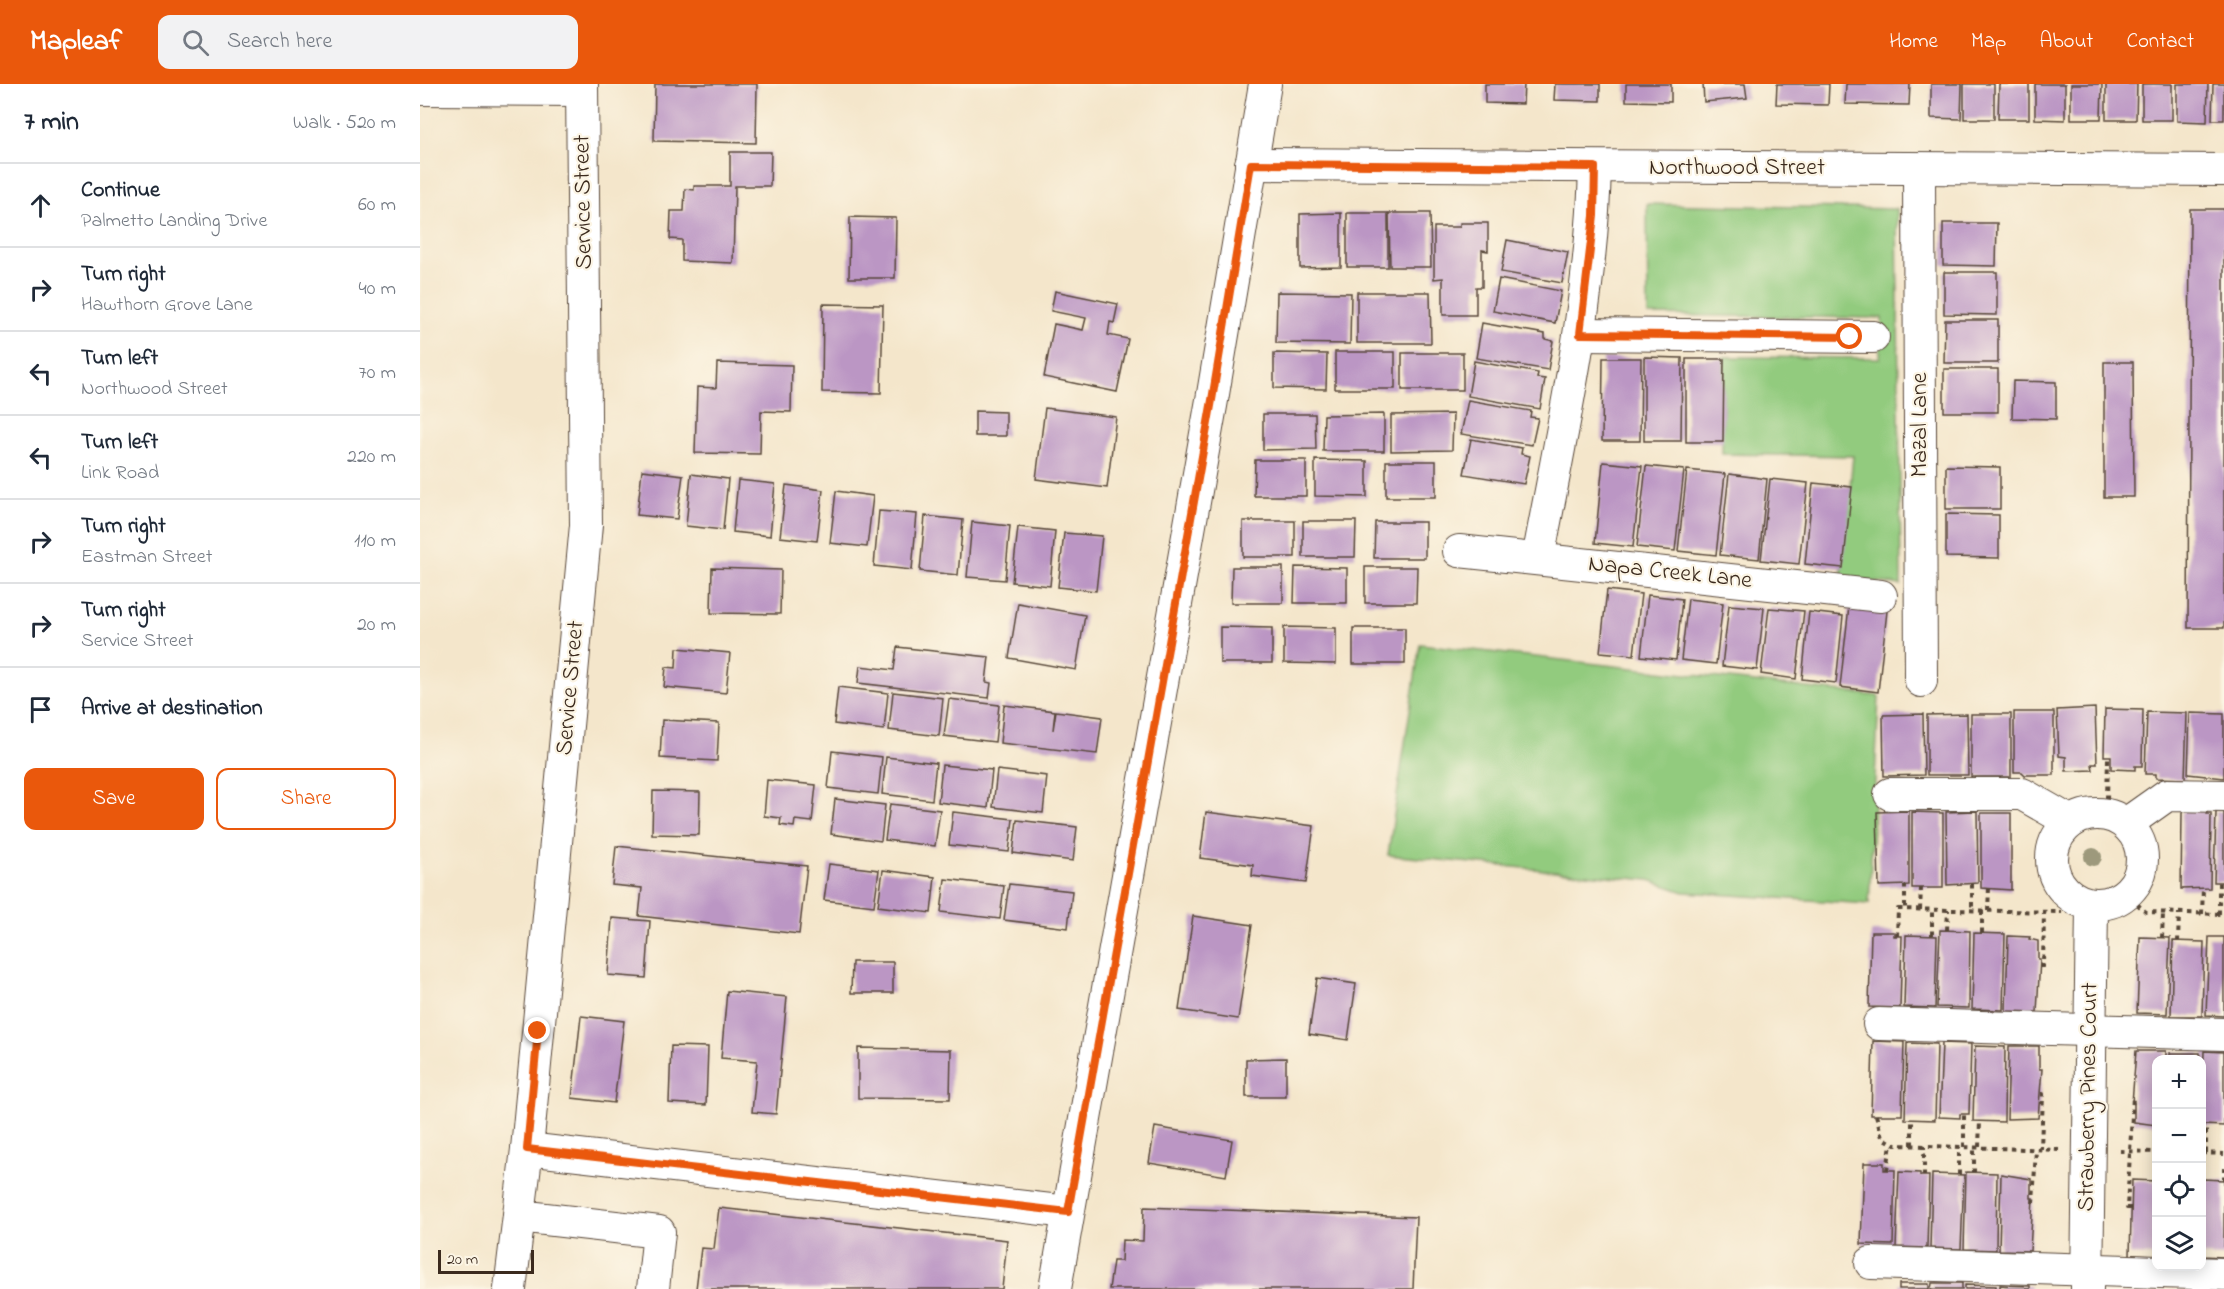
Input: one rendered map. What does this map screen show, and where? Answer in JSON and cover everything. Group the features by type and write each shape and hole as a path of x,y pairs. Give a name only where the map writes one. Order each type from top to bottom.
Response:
{"street":[{"path":"1055,1289 1212,400 1265,84"},
{"path":"420,89 582,87"},
{"name":"Service Street","path":"510,1289 527,1149 586,525 582,87"},
{"name":"Northwood Street","path":"1251,164 2224,170"},
{"path":"1538,559 1580,334 1594,216 1595,167"},
{"name":"Mazal Lane","path":"1919,169 1921,681"},
{"path":"1580,334 1872,338"},
{"name":"Napa Creek Lane","path":"1459,550 1881,596"},
{"path":"1890,794 2022,794 2071,822"},
{"path":"2126,824 2167,795 2224,796"},
{"path":"2099,813 2114,816 2126,824 2136,835 2142,848 2143,863 2140,877 2132,889 2121,899 2108,904 2092,904 2077,900 2065,891 2056,878 2052,863 2053,848 2060,834 2071,822 2085,815 2099,813"},
{"name":"Strawberry Pines Court","path":"2087,1279 2092,904"},
{"path":"1879,1024 2224,1034"},
{"path":"527,1149 1068,1212"},
{"path":"519,1216 659,1232 653,1289"},
{"path":"1871,1263 2087,1279 2224,1274"}],"path":[{"path":"2107,800 2108,758"},
{"path":"2137,903 2146,912 2221,914 2219,882"},
{"path":"1972,884 1972,911"},
{"path":"1905,885 1905,910"},
{"path":"1920,888 1920,910"},
{"path":"1988,911 1989,888"},
{"path":"2202,914 2203,888"},
{"path":"1897,936 1898,909 2062,912"},
{"path":"1932,910 1932,935"},
{"path":"1947,930 1948,910"},
{"path":"1982,911 1982,933"},
{"path":"2040,966 2043,966 2044,912"},
{"path":"2162,938 2163,913"},
{"path":"2178,942 2179,913"},
{"path":"2033,1203 2039,1149 2043,1094 2041,1094"},
{"path":"2131,1208 2127,1208 2128,1151 2133,1096"},
{"path":"1959,1175 1964,1114"},
{"path":"1876,1115 1876,1124 1882,1137 1891,1143 2065,1150"},
{"path":"1912,1119 1912,1145"},
{"path":"1974,1173 1980,1121"},
{"path":"1887,1170 1891,1143"},
{"path":"1924,1146 1924,1176"},
{"path":"2110,1151 2152,1152"},
{"path":"2206,1153 2224,1154"},
{"path":"2224,1168 2224,1180"}],"green space":[{"path":"1647,204 1897,209 1901,585 1841,578 1853,456 1722,454 1724,357 1880,358 1882,318 1648,315"},
{"path":"1420,644 1879,696 1869,904 1684,892 1649,880 1388,855"}],"building":[{"path":"655,84 757,84 756,143 654,141"},
{"path":"1485,84 1524,84 1523,104 1485,103"},
{"path":"1555,84 1600,84 1600,101 1554,100"},
{"path":"1626,84 1671,84 1671,102 1626,101"},
{"path":"1703,84 1745,84 1747,98 1704,102"},
{"path":"1777,84 1829,84 1828,105 1776,104"},
{"path":"1846,84 1910,84 1909,105 1845,104"},
{"path":"1931,84 1962,84 1961,119 1931,118"},
{"path":"1964,84 1994,84 1994,119 1964,119"},
{"path":"1999,84 2029,84 2029,119 1998,119"},
{"path":"2035,84 2065,84 2065,120 2035,119"},
{"path":"2071,84 2102,84 2101,119 2071,119"},
{"path":"2106,84 2137,84 2136,120 2106,120"},
{"path":"2142,84 2172,84 2172,120 2142,120"},
{"path":"2177,84 2208,84 2207,122 2177,121"},
{"path":"2213,84 2224,84 2224,120 2212,120"},
{"path":"730,152 771,152 770,186 735,186 733,263 682,261 682,240 670,239 671,211 684,211 685,189 694,190 694,186 730,186"},
{"path":"2190,209 2224,209 2224,628 2188,628"},
{"path":"1341,213 1341,267 1300,268 1300,214"},
{"path":"1347,213 1388,213 1388,267 1347,267"},
{"path":"1389,213 1430,213 1431,267 1390,267"},
{"path":"850,217 896,218 895,278 849,278"},
{"path":"1460,223 1488,223 1488,251 1482,250 1482,287 1476,287 1476,315 1443,315 1443,278 1434,279 1434,227 1460,227"},
{"path":"1943,223 1997,223 1996,266 1943,265"},
{"path":"1507,240 1568,252 1562,283 1501,272"},
{"path":"1944,272 1997,272 1997,315 1944,314"},
{"path":"1499,279 1561,291 1555,323 1493,311"},
{"path":"1055,291 1118,304 1114,323 1110,322 1108,335 1128,339 1117,392 1044,377 1054,324 1083,330 1086,318 1051,311"},
{"path":"1277,292 1351,293 1350,344 1276,343"},
{"path":"1357,292 1430,292 1431,343 1357,343"},
{"path":"823,304 883,305 881,393 822,392"},
{"path":"1945,320 1998,320 1998,363 1944,363"},
{"path":"1482,323 1545,334 1545,339 1553,341 1548,370 1476,358"},
{"path":"1335,352 1395,352 1395,389 1335,389"},
{"path":"1274,353 1327,354 1326,389 1274,388"},
{"path":"1402,353 1463,353 1463,390 1402,390"},
{"path":"1644,357 1682,358 1681,441 1644,441"},
{"path":"1603,358 1641,358 1640,441 1602,441"},
{"path":"1686,359 1724,359 1723,442 1686,442"},
{"path":"1474,361 1538,373 1537,378 1545,379 1540,409 1468,396"},
{"path":"2104,362 2133,362 2134,497 2104,497"},
{"path":"717,363 792,365 791,412 761,411 760,454 695,453 697,387 716,388"},
{"path":"1944,369 1998,369 1998,412 1944,412"},
{"path":"2013,381 2056,382 2056,419 2012,418"},
{"path":"1468,400 1531,411 1530,417 1538,418 1532,445 1461,434"},
{"path":"1045,408 1116,417 1107,488 1036,479"},
{"path":"975,411 1006,412 1006,436 975,436"},
{"path":"1263,414 1315,414 1316,449 1263,450"},
{"path":"1384,414 1384,451 1323,451 1324,415"},
{"path":"1453,414 1452,450 1391,451 1391,415"},
{"path":"1471,439 1522,448 1521,454 1530,456 1524,484 1464,474"},
{"path":"1255,460 1306,460 1306,496 1254,496"},
{"path":"1315,460 1367,461 1367,497 1315,496"},
{"path":"1386,461 1436,461 1436,497 1386,497"},
{"path":"1603,462 1642,466 1633,547 1595,543"},
{"path":"1646,466 1684,470 1675,551 1637,547"},
{"path":"1946,466 2000,467 2000,509 1946,509"},
{"path":"642,470 683,475 677,519 637,515"},
{"path":"1687,470 1725,474 1716,555 1678,551"},
{"path":"691,474 728,479 723,530 686,526"},
{"path":"1729,474 1767,479 1759,559 1720,555"},
{"path":"1770,479 1808,483 1799,564 1761,560"},
{"path":"738,480 775,484 770,536 733,532"},
{"path":"1813,483 1852,487 1843,568 1805,564"},
{"path":"786,485 823,490 817,541 780,537"},
{"path":"836,491 873,496 867,547 830,543"},
{"path":"879,511 917,514 912,570 874,566"},
{"path":"1946,514 1999,515 1999,558 1946,557"},
{"path":"925,516 963,520 958,575 920,571"},
{"path":"1243,521 1295,521 1295,557 1243,557"},
{"path":"1303,521 1356,521 1355,557 1303,557"},
{"path":"972,522 1010,526 1005,580 967,577"},
{"path":"1375,522 1425,522 1425,558 1374,558"},
{"path":"1018,527 1055,531 1050,586 1012,582"},
{"path":"1064,533 1102,536 1096,591 1058,587"},
{"path":"1232,567 1283,567 1283,603 1231,603"},
{"path":"1295,567 1347,568 1347,603 1294,603"},
{"path":"1365,567 1417,567 1416,603 1365,603"},
{"path":"712,568 781,570 780,614 711,613"},
{"path":"1607,590 1641,594 1634,655 1600,652"},
{"path":"1648,595 1682,599 1676,660 1641,656"},
{"path":"1688,599 1723,603 1716,664 1681,660"},
{"path":"1018,603 1085,615 1076,670 1009,658"},
{"path":"1729,605 1764,608 1757,670 1722,666"},
{"path":"1849,606 1887,611 1878,692 1840,687"},
{"path":"1769,608 1804,611 1796,679 1761,674"},
{"path":"1809,612 1843,616 1836,683 1802,679"},
{"path":"1220,627 1272,628 1272,663 1220,663"},
{"path":"1284,627 1336,628 1336,664 1284,663"},
{"path":"1353,628 1405,628 1405,664 1353,664"},
{"path":"897,647 989,657 986,682 991,683 989,698 858,683 860,666 894,670"},
{"path":"677,648 730,653 726,693 664,687 666,667 676,668"},
{"path":"838,687 888,693 884,730 834,724"},
{"path":"893,692 943,698 939,736 889,730"},
{"path":"949,699 999,705 995,742 944,736"},
{"path":"1004,705 1055,711 1053,730 1056,711 1102,717 1097,754 1000,743"},
{"path":"2095,708 2097,764 2092,764 2093,770 2066,771 2066,757 2059,756 2057,710"},
{"path":"2105,709 2143,710 2142,766 2135,766 2135,770 2111,769 2111,756 2104,756"},
{"path":"2014,712 2054,712 2054,775 2025,775 2022,772 2014,772"},
{"path":"2147,712 2187,713 2185,779 2156,778 2156,774 2145,774"},
{"path":"2190,713 2224,714 2224,778 2188,774"},
{"path":"1923,714 1924,775 1884,776 1883,715"},
{"path":"1967,714 1968,775 1927,775 1927,715"},
{"path":"1971,714 2011,714 2011,777 1971,777"},
{"path":"662,720 719,723 717,761 660,758"},
{"path":"832,751 882,757 878,794 828,788"},
{"path":"886,757 936,763 932,800 882,794"},
{"path":"942,765 992,770 988,808 938,802"},
{"path":"997,770 1047,776 1043,813 993,807"},
{"path":"767,780 816,785 812,822 795,820 794,827 780,825 781,818 764,816"},
{"path":"653,791 700,792 699,835 652,834"},
{"path":"835,799 885,805 881,841 831,834"},
{"path":"890,804 940,810 935,846 885,840"},
{"path":"2185,810 2207,811 2207,814 2211,814 2210,888 2181,889 2182,813"},
{"path":"1909,811 1909,885 1879,886 1877,812"},
{"path":"1977,811 1978,883 1947,885 1946,812"},
{"path":"953,812 1013,819 1009,852 949,845"},
{"path":"1206,812 1314,826 1306,883 1252,876 1253,865 1200,858"},
{"path":"1912,812 1943,813 1943,888 1912,888"},
{"path":"2216,812 2224,812 2224,882 2214,882"},
{"path":"1981,813 2011,813 2011,890 1981,888"},
{"path":"1017,820 1077,827 1073,861 1013,853"},
{"path":"616,846 807,866 799,934 639,916 642,888 612,885"},
{"path":"829,864 879,870 874,906 824,900"},
{"path":"883,870 935,877 931,913 878,906"},
{"path":"945,879 1004,886 1000,919 941,912"},
{"path":"1009,884 1072,891 1068,928 1004,920"},
{"path":"1193,916 1252,925 1238,1019 1179,1010"},
{"path":"612,918 650,921 646,978 608,975"},
{"path":"1940,930 1970,931 1969,1008 1937,1007"},
{"path":"1871,932 1894,932 1894,936 1902,936 1900,1008 1869,1007"},
{"path":"1974,933 2005,934 2003,1010 1972,1009"},
{"path":"1906,935 1937,936 1935,1008 1904,1007"},
{"path":"2008,936 2030,937 2029,939 2038,941 2038,959 2040,959 2037,1012 2006,1011"},
{"path":"2140,937 2170,938 2167,1014 2137,1013"},
{"path":"2209,937 2224,937 2224,1016 2206,1015"},
{"path":"2173,941 2204,942 2202,1016 2171,1016"},
{"path":"852,962 893,962 893,993 851,993"},
{"path":"1317,978 1356,984 1348,1040 1309,1034"},
{"path":"727,991 787,997 776,1114 752,1112 757,1061 721,1058"},
{"path":"581,1016 624,1021 614,1103 572,1098"},
{"path":"1873,1041 1904,1042 1902,1115 1871,1115"},
{"path":"1907,1043 1937,1044 1935,1120 1905,1119"},
{"path":"1942,1043 1971,1044 1969,1114 1960,1114 1960,1118 1939,1117"},
{"path":"671,1046 708,1047 706,1105 669,1103"},
{"path":"1975,1046 2005,1047 2004,1122 1973,1121"},
{"path":"2009,1046 2039,1046 2039,1069 2042,1069 2038,1118 2007,1119"},
{"path":"858,1048 951,1050 950,1099 858,1098"},
{"path":"2136,1051 2166,1051 2166,1055 2152,1055 2152,1124 2134,1122 2134,1103 2132,1103"},
{"path":"2204,1051 2224,1052 2224,1126 2206,1125 2206,1055 2204,1055"},
{"path":"2170,1053 2200,1053 2200,1055 2170,1055"},
{"path":"1286,1058 1286,1097 1246,1097 1246,1059"},
{"path":"1155,1127 1232,1140 1226,1176 1149,1163"},
{"path":"1864,1163 1884,1163 1884,1170 1895,1170 1893,1245 1861,1244"},
{"path":"1899,1172 1929,1176 1927,1248 1896,1247"},
{"path":"1966,1172 1997,1173 1996,1250 1964,1249"},
{"path":"1932,1174 1964,1175 1961,1249 1930,1248"},
{"path":"2001,1174 2031,1179 2031,1198 2033,1198 2030,1251 1999,1250"},
{"path":"2206,1179 2224,1180 2224,1257 2206,1256"},
{"path":"2132,1180 2152,1181 2152,1256 2130,1255"},
{"path":"1144,1207 1416,1217 1413,1289 1109,1289 1113,1261 1121,1261 1122,1240 1143,1241"},
{"path":"719,1208 1007,1240 1002,1289 696,1289 701,1248 714,1249"},
{"path":"1932,1283 1962,1283 1962,1289 1931,1289"},
{"path":"1899,1284 1929,1284 1929,1289 1899,1289"},
{"path":"1965,1285 1996,1286 1996,1289 1965,1289"},
{"path":"2000,1285 2030,1286 2030,1289 2000,1289"}],"route":[{"path":"538,1031 527,1149 1068,1212 1212,400 1251,164 1595,167 1594,216 1580,334 1850,337"}]}
